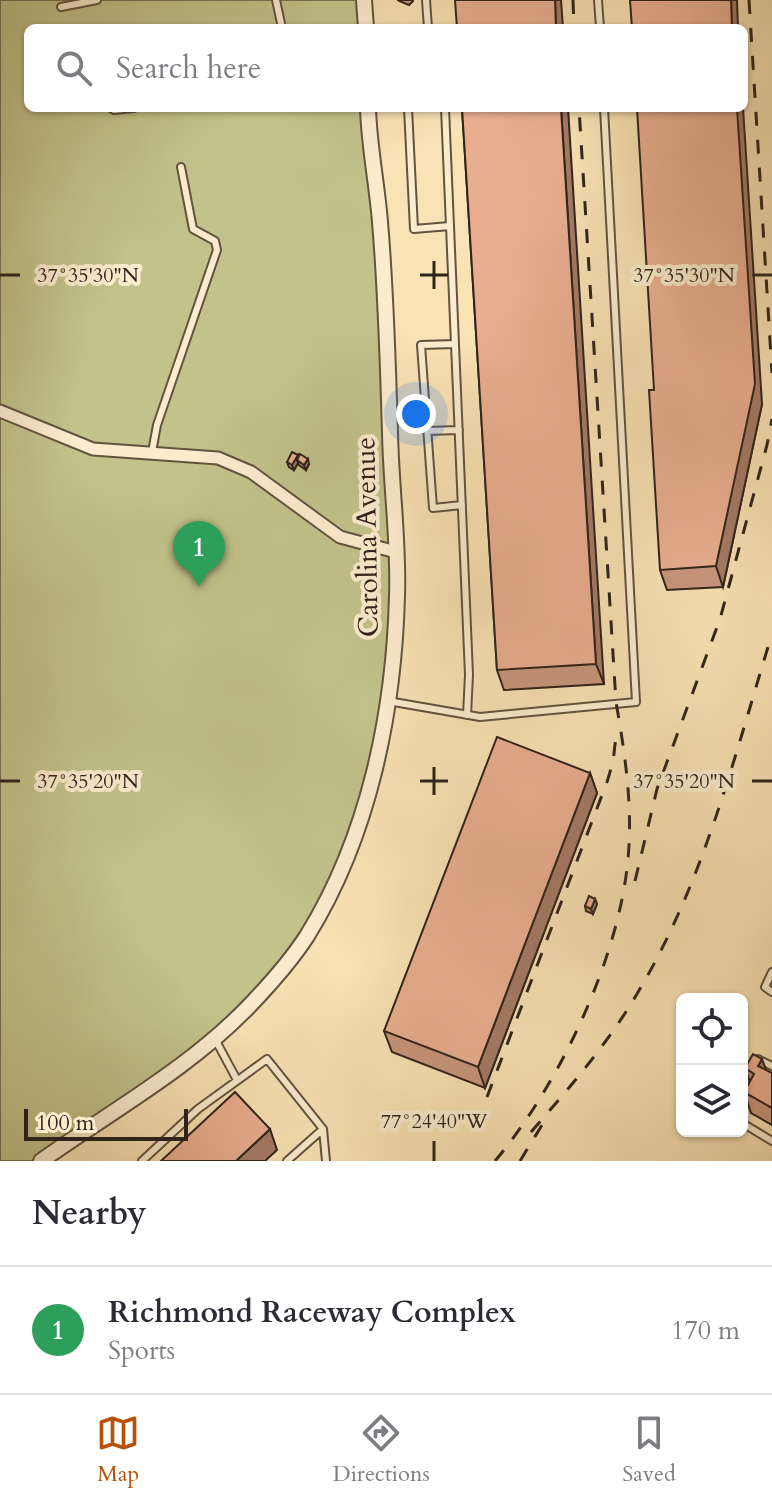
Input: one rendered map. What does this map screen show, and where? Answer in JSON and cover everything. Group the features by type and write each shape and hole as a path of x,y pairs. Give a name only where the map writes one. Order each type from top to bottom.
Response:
{"street":[{"path":"364,0 366,24"},
{"name":"Carolina Avenue","path":"41,1161 215,1039 266,988 298,948 320,912 360,822 387,701 397,598 382,238 368,112"},
{"path":"0,411 93,449 218,458 251,472 340,537 396,552"}],"lane":[{"path":"61,7 93,0"},
{"path":"276,0 281,24"},
{"path":"426,0 428,24"},
{"path":"598,0 600,24"},
{"path":"408,112 414,229 450,226"},
{"path":"445,112 469,675 467,715"},
{"path":"387,701 480,717 636,702 604,112"},
{"path":"152,452 157,425 217,250 215,241 193,229 181,167"},
{"path":"455,344 421,345 433,508 462,505"},
{"path":"427,431 459,430"},
{"path":"772,972 765,987 772,992"},
{"path":"215,1039 237,1080"},
{"path":"142,1161 198,1109 267,1059 323,1129 326,1161"},
{"path":"748,1073 758,1059 772,1066"},
{"path":"748,1126 772,1141"},
{"path":"287,1161 323,1129"}],"green space":[{"path":"0,0 364,0 366,24 24,24 24,112 368,112 398,576 374,770 320,912 236,1019 41,1161 0,1161"}],"building":[{"path":"455,0 555,0 556,24 457,24"},
{"path":"630,0 731,0 732,24 632,24"},
{"path":"462,112 561,112 596,664 497,670"},
{"path":"637,112 737,112 755,384 716,566 660,570 649,390 654,390"},
{"path":"292,452 298,455 292,465 287,462"},
{"path":"300,454 308,459 304,465 297,460"},
{"path":"497,737 590,773 478,1067 384,1031"},
{"path":"589,896 595,899 591,909 585,906"},
{"path":"753,1054 762,1059 758,1066 772,1073 772,1108 748,1094 748,1085 754,1074 748,1070"},
{"path":"235,1092 270,1129 236,1161 161,1161"}],"railway":[{"path":"573,0 574,24"},
{"path":"749,0 772,373"},
{"path":"495,1161 542,1096 582,1019 612,938 628,859 629,800 616,702 579,112"},
{"path":"635,881 657,789 720,619 772,419"},
{"path":"531,1132 617,1026 663,945 717,815 772,634"},
{"path":"487,1097 607,782 616,736"},
{"path":"520,1161 542,1125"}],"place":[{"name":"Richmond Raceway Complex","path":"199,587"}]}
